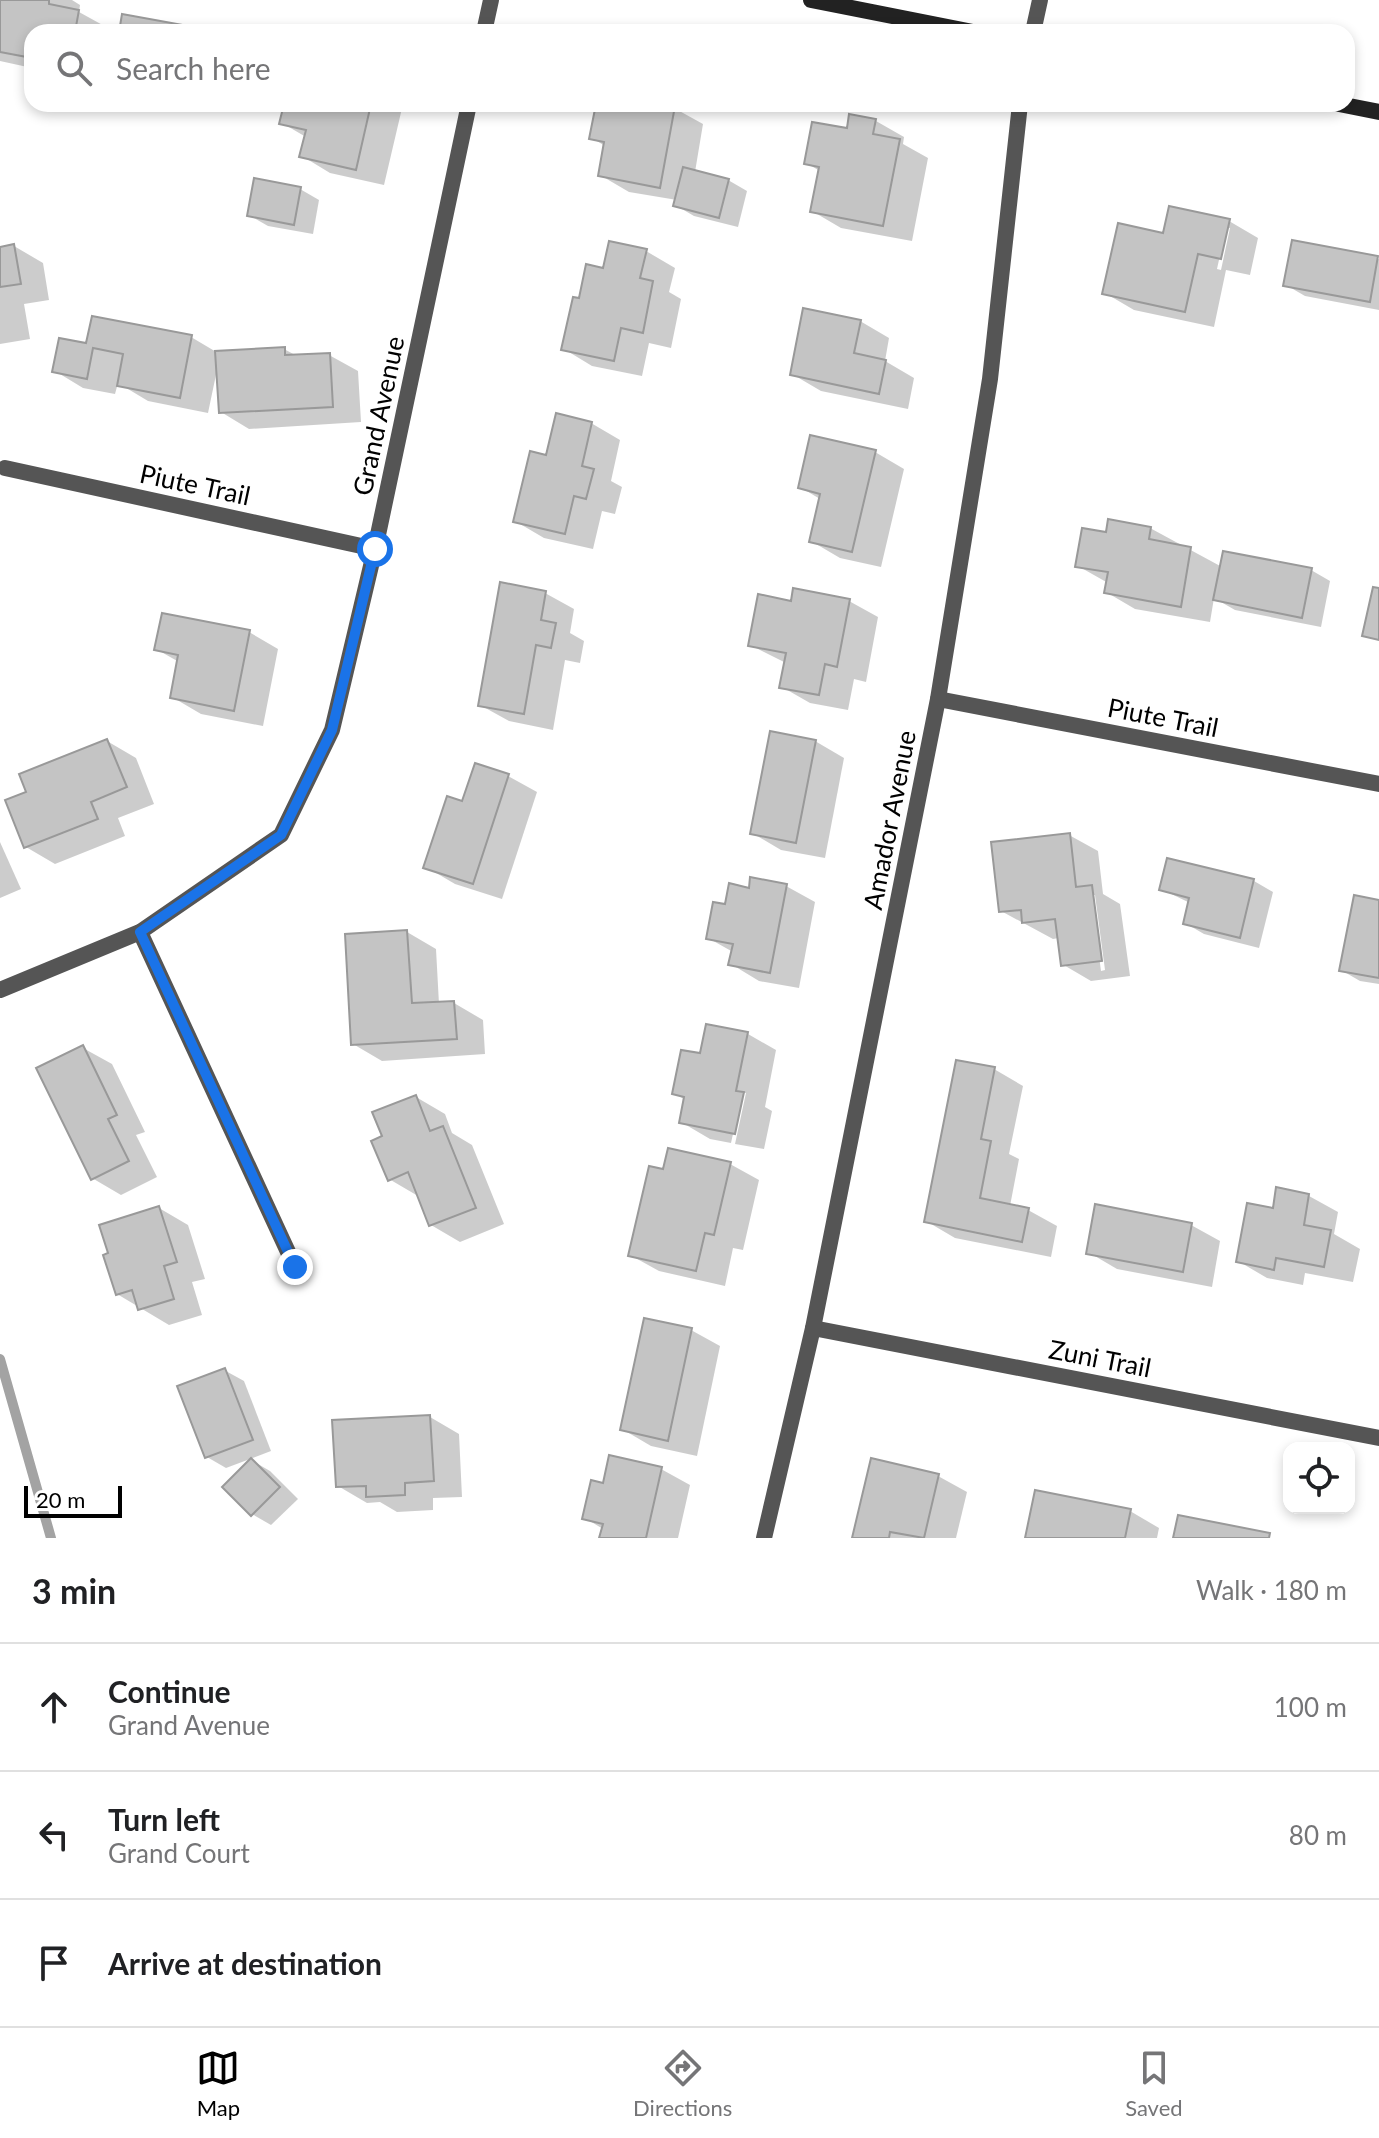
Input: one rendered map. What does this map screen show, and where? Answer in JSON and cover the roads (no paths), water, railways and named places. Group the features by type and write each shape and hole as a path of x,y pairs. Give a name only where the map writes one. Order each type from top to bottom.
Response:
{"street":[{"path":"486,24 491,0"},
{"path":"811,0 932,24"},
{"path":"1035,24 1040,0"},
{"path":"1355,107 1379,112"},
{"name":"Grand Avenue","path":"0,990 140,932 281,835 332,730 375,549 467,112"},
{"name":"Amador Avenue","path":"764,1538 813,1328 938,699 990,379 1019,112"},
{"name":"Piute Trail","path":"5,468 375,549"},
{"name":"Piute Trail","path":"938,699 1379,784"},
{"path":"140,932 295,1267"},
{"name":"Zuni Trail","path":"813,1328 1379,1438"}],"waterway":[{"path":"0,1359 51,1538"}]}
